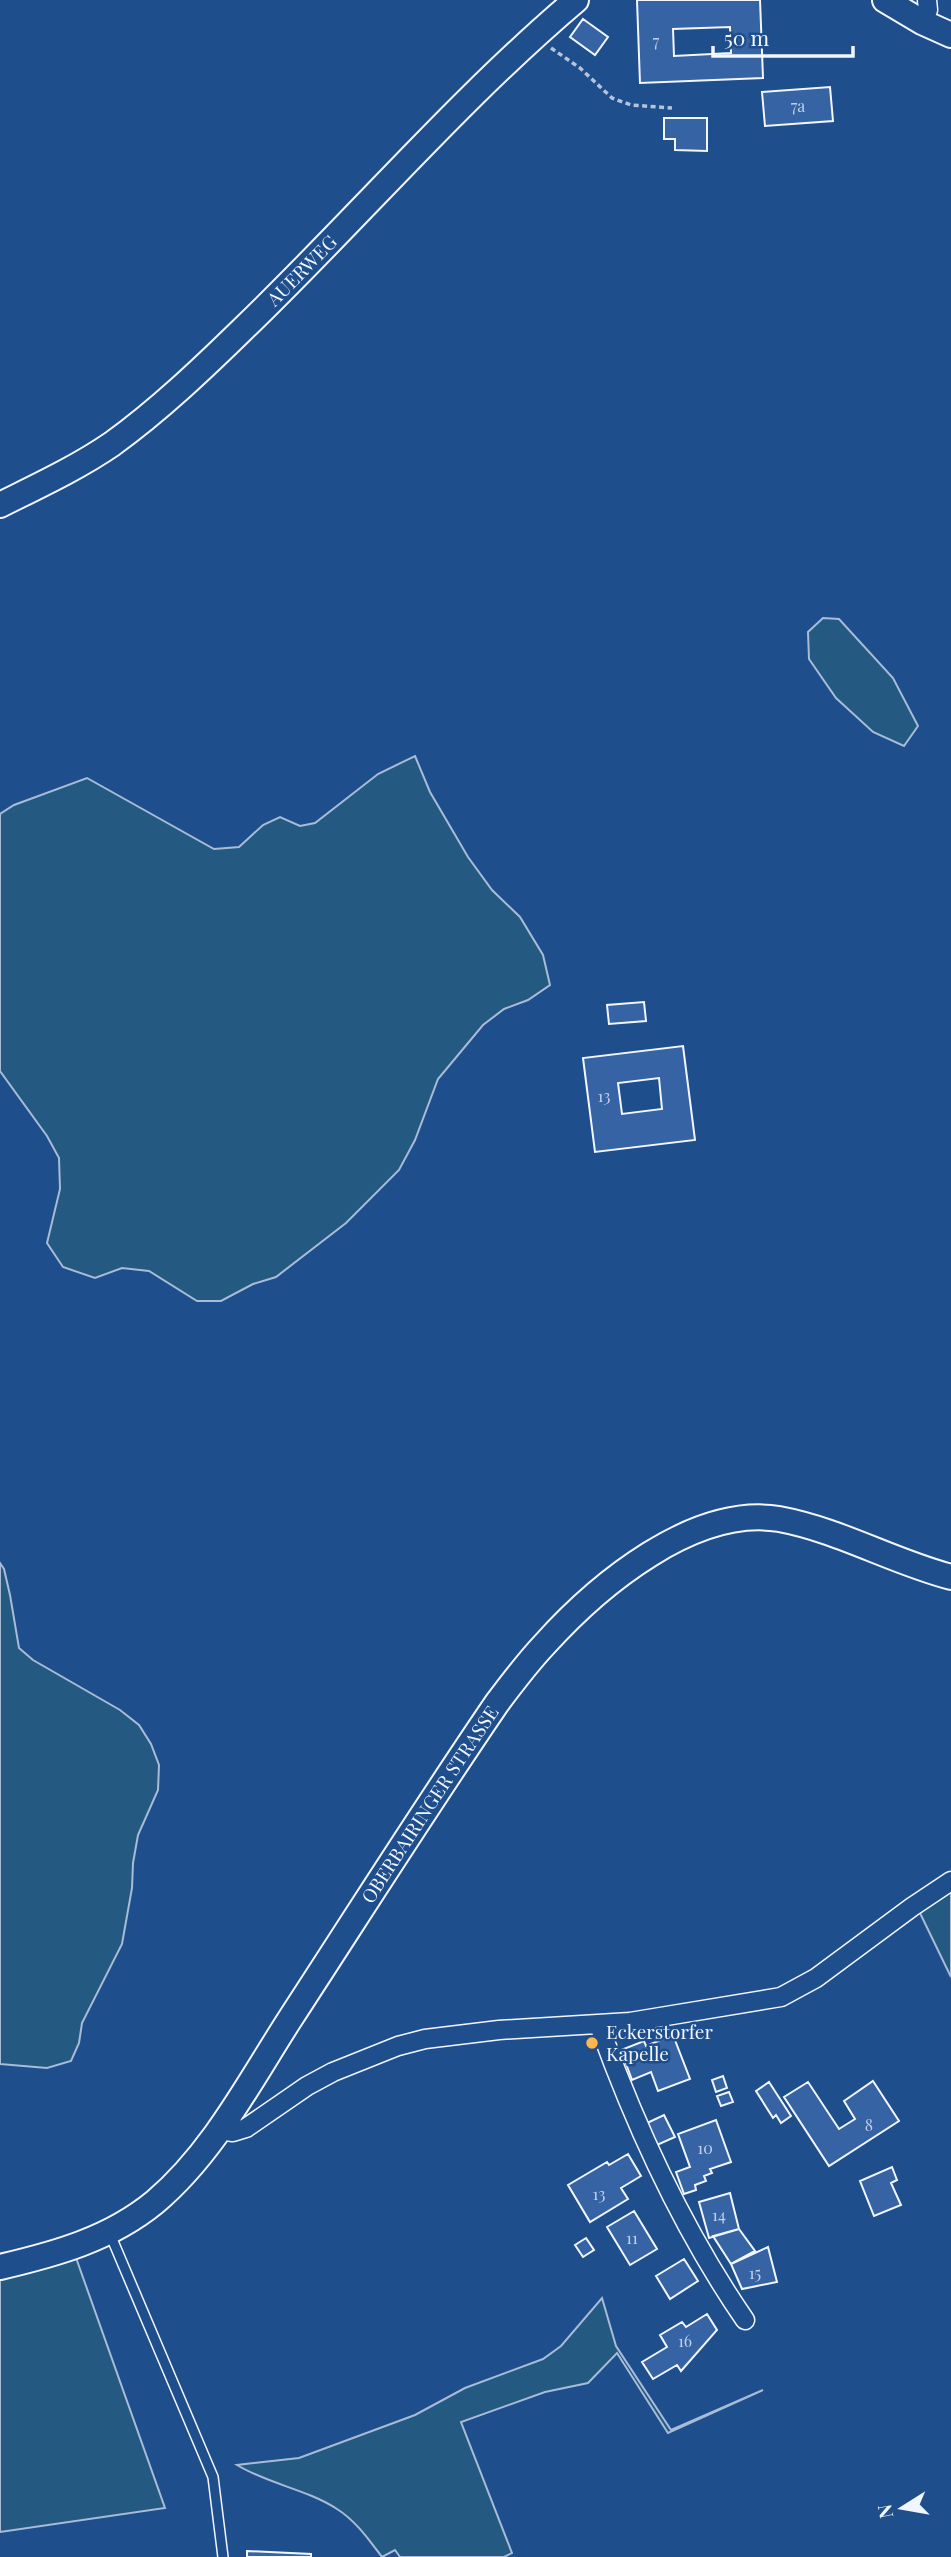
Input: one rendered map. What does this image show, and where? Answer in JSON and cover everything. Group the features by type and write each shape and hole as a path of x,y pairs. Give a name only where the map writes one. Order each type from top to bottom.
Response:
{"street":[{"name":"AUERWEG","path":"0,505 82,463 160,405 278,295 535,36 576,0"},
{"path":"885,0 925,11 951,35"},
{"name":"OBERBAIRINGER STRASSE","path":"0,2267 77,2247 110,2232 154,2203 177,2181 219,2127 497,1703 544,1645 582,1607 616,1579 652,1554 710,1524 733,1518 758,1517 813,1529 951,1577"},
{"path":"219,2127 233,2132 246,2128 307,2086 333,2072 398,2046 425,2039 499,2030 599,2025 781,1997 816,1978 951,1881"},
{"path":"599,2025 630,2105 675,2202 745,2320"}],"lane":[{"path":"110,2232 213,2477 223,2557"}],"path":[{"path":"535,36 580,68 612,98 631,105 672,108"}],"shaded area":[{"path":"823,618 839,619 893,678 918,726 904,746 873,732 836,698 809,659 808,632"},
{"path":"415,756 430,792 468,857 492,890 520,917 543,955 550,985 528,1000 504,1009 483,1025 438,1079 415,1140 399,1170 346,1223 276,1277 253,1284 221,1301 197,1301 149,1271 122,1268 95,1278 63,1267 47,1243 60,1189 59,1158 47,1136 0,1071 0,814 14,805 87,778 214,849 239,847 263,825 280,817 300,826 315,823 378,774"},
{"path":"0,1563 10,1595 19,1648 33,1660 120,1710 139,1725 151,1744 159,1765 158,1790 138,1835 122,1944 82,2023 79,2043 71,2061 47,2068 0,2064"},
{"path":"951,1888 951,1977 919,1911"},
{"path":"75,2255 165,2508 0,2532 0,2274"},
{"path":"602,2298 616,2346 671,2430 763,2390 668,2433 617,2353 588,2383 545,2392 461,2422 512,2553 504,2557 400,2557 395,2550 382,2557 356,2525 337,2509 313,2496 237,2465 299,2458 415,2415 465,2388 543,2359 561,2346"}],"building":[{"path":"637,0 760,0 763,78 640,83","holes":["730,27 731,53 674,56 673,29"]},
{"path":"583,19 608,37 595,55 570,37"},
{"path":"830,87 833,121 765,126 762,92"},
{"path":"664,118 707,118 707,151 675,150 675,139 664,139"},
{"path":"644,1002 646,1021 609,1024 607,1005"},
{"path":"683,1046 695,1140 595,1152 583,1058","holes":["659,1078 662,1109 622,1114 618,1083"]},
{"path":"673,2035 690,2079 658,2091 651,2072 632,2080 621,2050 644,2041 646,2046"},
{"path":"723,2076 727,2088 716,2092 712,2080"},
{"path":"873,2081 899,2121 829,2166 784,2097 808,2082 839,2129 855,2119 844,2101"},
{"path":"769,2082 791,2116 781,2123 776,2115 773,2118 756,2091"},
{"path":"729,2092 733,2102 721,2106 717,2096"},
{"path":"664,2115 675,2137 657,2145 647,2123"},
{"path":"716,2120 731,2162 710,2169 712,2173 704,2176 706,2181 695,2185 696,2190 684,2194 676,2172 690,2167 678,2134"},
{"path":"628,2154 641,2176 621,2188 628,2199 590,2222 568,2185 607,2162 609,2165"},
{"path":"892,2167 897,2180 891,2183 901,2205 874,2216 860,2181"},
{"path":"730,2193 739,2229 709,2238 699,2202"},
{"path":"634,2211 657,2249 630,2265 607,2227"},
{"path":"739,2229 755,2251 731,2264 713,2236"},
{"path":"586,2238 594,2250 583,2257 575,2245"},
{"path":"768,2247 777,2282 742,2289 731,2264"},
{"path":"684,2259 698,2281 670,2299 656,2276"},
{"path":"707,2314 717,2330 681,2371 677,2365 653,2379 642,2362 667,2347 660,2335 682,2322 686,2327"},
{"path":"247,2551 311,2554 311,2557 247,2557"}],"place":[{"name":"Eckerstorfer Kapelle","path":"592,2043"}]}
